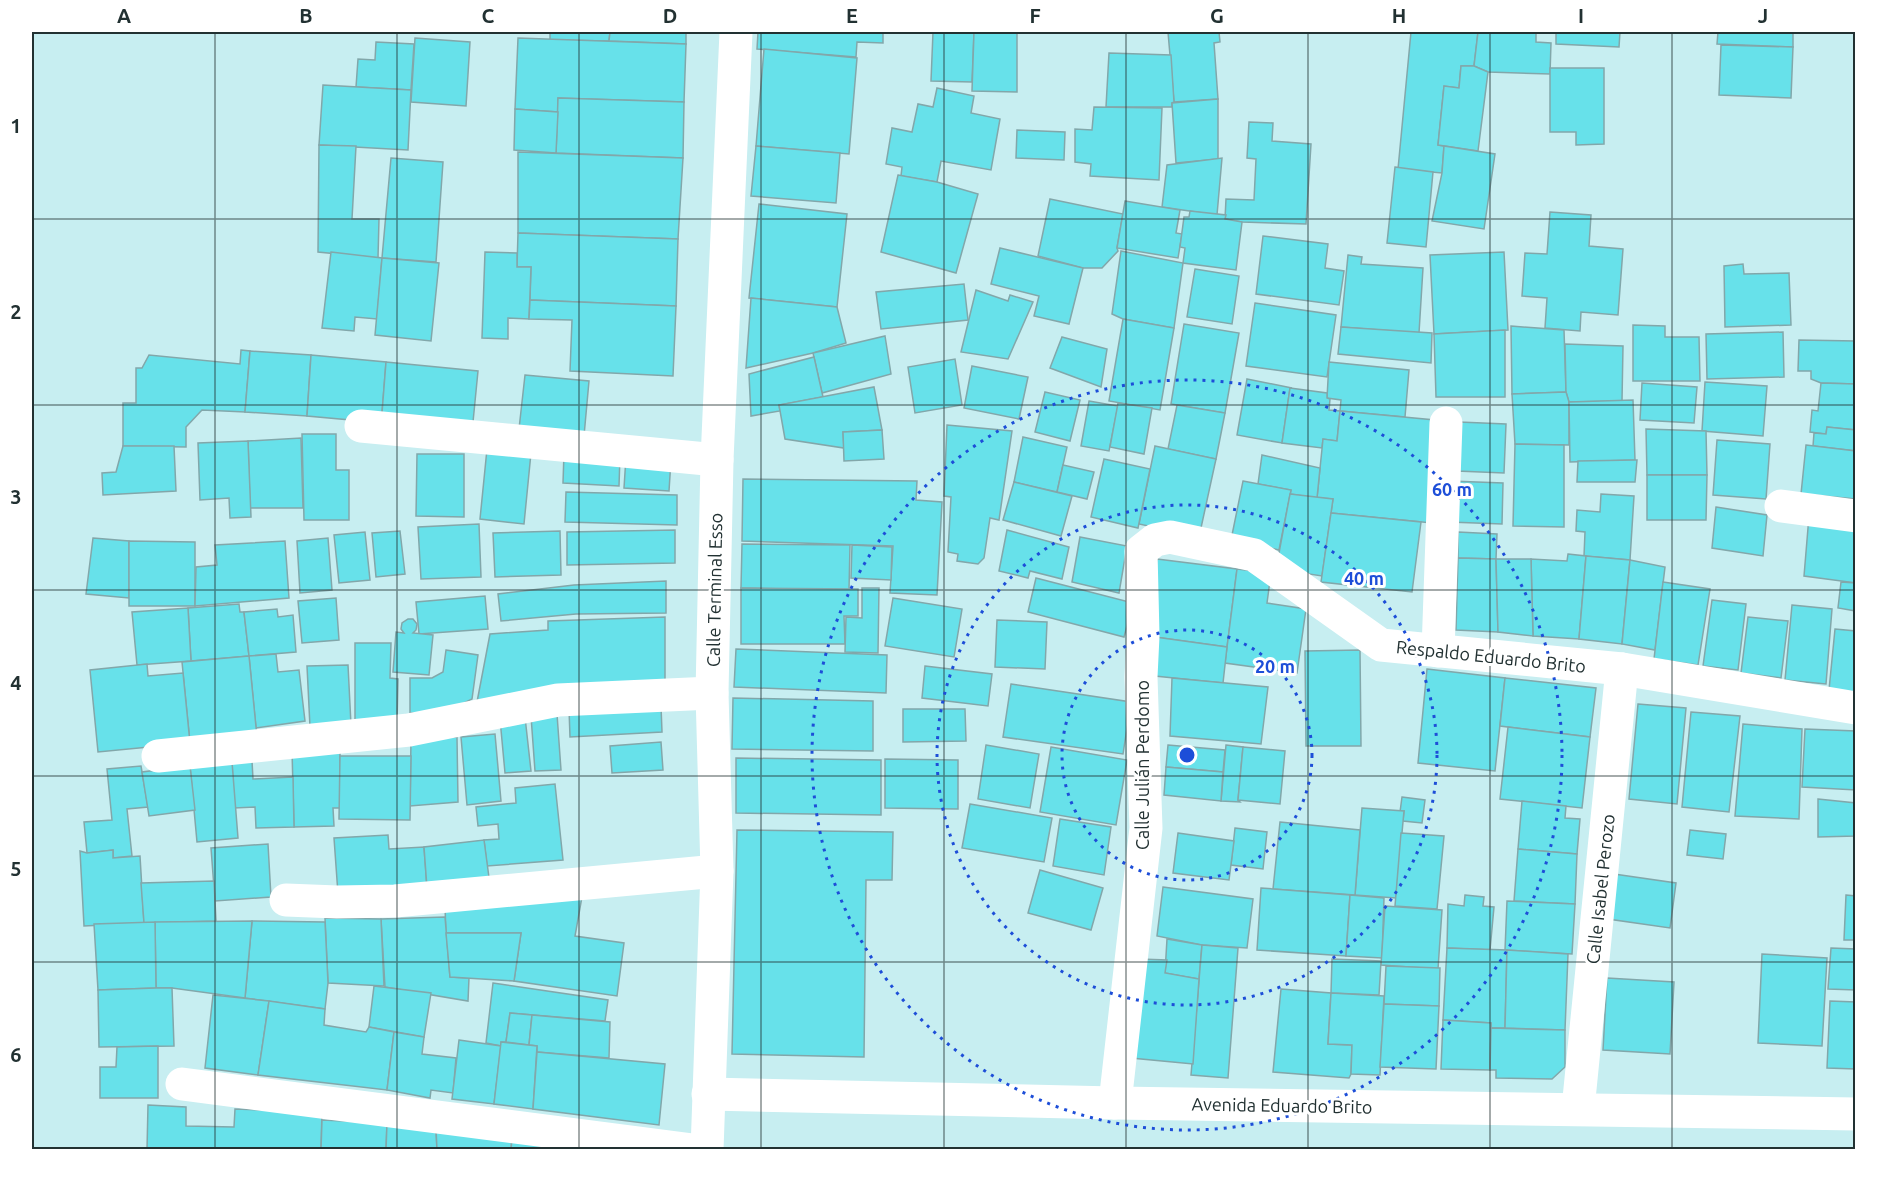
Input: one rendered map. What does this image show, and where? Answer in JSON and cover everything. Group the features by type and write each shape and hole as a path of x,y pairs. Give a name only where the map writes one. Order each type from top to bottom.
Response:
{"street":[{"name":"Calle Terminal Esso","path":"707,1149 717,871 712,693 717,460 736,32"},
{"path":"1438,651 1446,423"},
{"path":"361,426 717,460"},
{"path":"1781,506 1856,516"},
{"name":"Respaldo Eduardo Brito","path":"1155,540 1170,537 1254,555 1381,645 1622,669 1856,708"},
{"name":"Calle Julián Perdomo","path":"1115,1103 1146,828 1141,677 1142,551 1155,540"},
{"name":"Calle Isabel Perozo","path":"1578,1109 1622,669"},
{"path":"158,756 409,730 558,700 712,693"},
{"path":"286,900 394,901 717,871"},
{"path":"182,1084 693,1149"},
{"name":"Avenida Eduardo Brito","path":"708,1094 1115,1103 1856,1114"}],"building":[{"path":"550,32 610,32 609,41 550,40"},
{"path":"610,32 686,32 686,44 609,41"},
{"path":"758,32 883,32 883,43 857,42 856,57 757,49"},
{"path":"933,32 974,32 972,82 931,81"},
{"path":"974,32 1017,32 1017,92 972,91"},
{"path":"1168,32 1219,32 1220,42 1214,43 1218,99 1174,102"},
{"path":"1411,32 1478,32 1474,66 1461,66 1459,88 1444,86 1438,145 1444,146 1442,173 1398,169"},
{"path":"1478,32 1536,32 1536,42 1551,43 1550,74 1488,72 1474,66"},
{"path":"1556,32 1620,32 1619,47 1556,44"},
{"path":"1718,32 1793,32 1793,47 1717,44"},
{"path":"415,38 470,42 466,106 411,102"},
{"path":"518,38 686,44 684,102 558,98 558,112 515,109"},
{"path":"376,42 414,44 411,90 356,87 358,59 375,60"},
{"path":"1721,45 1793,47 1791,98 1719,95"},
{"path":"764,49 857,58 849,154 756,146"},
{"path":"1109,53 1171,55 1174,102 1172,107 1106,107"},
{"path":"1461,66 1474,66 1488,72 1478,151 1438,145 1444,86 1459,88"},
{"path":"1550,68 1604,68 1604,144 1576,145 1576,132 1550,132"},
{"path":"323,85 411,90 408,150 319,145"},
{"path":"937,88 974,96 971,113 1000,119 991,170 941,161 937,182 901,176 902,167 886,164 892,128 912,132 918,104 933,107"},
{"path":"558,98 684,102 683,158 556,153"},
{"path":"1218,99 1218,159 1176,163 1172,103"},
{"path":"1094,107 1162,108 1159,180 1090,176 1091,164 1075,162 1075,129 1092,130"},
{"path":"515,109 558,112 556,153 514,150"},
{"path":"1249,122 1273,123 1272,141 1311,144 1306,224 1242,222 1225,219 1226,199 1254,200 1256,159 1247,158"},
{"path":"1017,130 1065,132 1064,160 1016,158"},
{"path":"319,145 356,146 352,219 379,219 378,258 318,252"},
{"path":"756,146 840,153 836,203 751,196"},
{"path":"1444,146 1495,154 1484,229 1432,221 1442,173"},
{"path":"518,152 683,158 678,239 518,233"},
{"path":"391,158 443,162 436,262 382,258"},
{"path":"1222,158 1217,215 1162,207 1167,165"},
{"path":"1395,167 1433,172 1426,247 1387,243"},
{"path":"898,175 937,182 978,194 956,273 881,252"},
{"path":"1050,199 1123,214 1118,251 1102,268 1083,268 1038,256"},
{"path":"1125,201 1180,210 1176,233 1182,234 1178,258 1117,248"},
{"path":"759,204 847,214 837,307 749,298"},
{"path":"1190,211 1226,215 1225,219 1242,222 1236,270 1183,263 1185,248 1180,247 1184,217 1189,217"},
{"path":"1550,212 1591,215 1589,246 1623,249 1618,315 1581,312 1580,331 1545,328 1547,298 1522,296 1525,253 1547,254"},
{"path":"518,233 678,239 676,306 530,300 531,267 517,267"},
{"path":"1263,236 1328,244 1325,268 1344,271 1339,305 1256,294"},
{"path":"1000,248 1083,268 1069,324 1034,316 1039,296 991,284"},
{"path":"1121,251 1183,263 1174,328 1123,319 1112,314"},
{"path":"331,252 382,258 377,319 355,317 354,331 322,328"},
{"path":"485,252 517,253 517,267 531,267 529,319 508,318 508,339 482,338"},
{"path":"1504,252 1508,330 1434,334 1430,255"},
{"path":"1348,255 1362,257 1361,264 1423,268 1419,333 1341,327"},
{"path":"382,258 439,263 431,341 375,335"},
{"path":"1743,264 1744,274 1789,273 1791,325 1725,327 1724,266"},
{"path":"1195,269 1239,276 1232,324 1187,317"},
{"path":"964,284 968,320 881,329 876,292"},
{"path":"976,290 1008,301 1010,295 1033,302 1008,359 961,352"},
{"path":"751,298 837,307 846,343 746,368"},
{"path":"530,300 676,306 673,376 570,371 572,320 529,319"},
{"path":"1255,303 1336,315 1327,377 1246,366"},
{"path":"1123,319 1174,328 1160,410 1109,401"},
{"path":"1184,324 1239,333 1225,413 1171,404"},
{"path":"1633,325 1665,326 1665,337 1699,337 1700,381 1633,381"},
{"path":"1511,326 1564,330 1566,392 1512,394"},
{"path":"1341,327 1432,333 1431,363 1338,354"},
{"path":"1505,330 1505,397 1436,397 1434,334"},
{"path":"1783,332 1784,377 1707,379 1706,334"},
{"path":"885,336 891,374 822,393 813,353"},
{"path":"1062,337 1107,349 1101,387 1050,368"},
{"path":"1799,340 1856,341 1856,384 1821,383 1811,379 1811,371 1798,371"},
{"path":"1565,344 1623,346 1622,401 1569,402 1566,392"},
{"path":"241,350 250,351 245,412 202,410 186,427 186,447 123,446 123,403 136,403 136,368 142,368 149,355 240,364"},
{"path":"250,351 311,355 307,416 245,412"},
{"path":"311,355 386,362 382,413 395,424 307,416"},
{"path":"814,357 823,397 779,405 780,411 751,416 749,374"},
{"path":"955,359 962,405 915,413 908,367"},
{"path":"386,362 478,371 473,422 382,413"},
{"path":"1329,362 1409,370 1405,417 1340,411 1341,400 1327,398"},
{"path":"972,366 1028,377 1019,419 964,408"},
{"path":"525,375 589,381 584,436 519,429"},
{"path":"1247,379 1292,388 1290,388 1282,443 1237,435"},
{"path":"1705,382 1767,386 1763,436 1702,431"},
{"path":"1642,383 1697,387 1694,423 1640,420"},
{"path":"1821,383 1856,384 1856,430 1827,427 1826,434 1810,432 1812,410 1818,411"},
{"path":"874,387 882,430 843,432 844,448 785,439 779,405"},
{"path":"1290,388 1327,393 1327,398 1330,399 1329,410 1340,411 1337,441 1323,439 1322,448 1282,443"},
{"path":"1045,392 1080,400 1070,441 1035,432"},
{"path":"1566,392 1569,402 1569,445 1515,444 1512,394"},
{"path":"1633,400 1635,460 1570,462 1569,402"},
{"path":"1089,401 1118,406 1109,451 1081,446"},
{"path":"1118,403 1152,408 1144,454 1110,447"},
{"path":"1177,405 1225,413 1216,459 1168,449"},
{"path":"1340,411 1435,420 1432,523 1331,513 1333,499 1317,498 1323,439 1337,441"},
{"path":"1459,422 1506,424 1504,473 1457,471"},
{"path":"947,425 1012,431 999,520 990,518 984,558 978,564 957,561 958,554 948,552 951,497 944,496"},
{"path":"1827,427 1856,430 1856,451 1813,446 1814,433 1826,434"},
{"path":"1646,429 1706,431 1707,475 1647,475"},
{"path":"882,430 884,459 844,461 843,432"},
{"path":"302,434 336,434 336,470 349,470 349,520 304,520"},
{"path":"1023,437 1067,447 1057,492 1014,482"},
{"path":"301,438 303,508 250,508 248,441"},
{"path":"1717,440 1770,444 1766,499 1713,495"},
{"path":"248,441 251,517 230,518 229,498 200,500 198,443"},
{"path":"1515,444 1564,445 1564,527 1513,526"},
{"path":"1806,445 1856,451 1856,499 1801,494"},
{"path":"123,446 174,446 176,491 103,495 102,473 116,472"},
{"path":"1155,446 1216,459 1199,537 1139,524"},
{"path":"487,449 531,453 524,524 480,519"},
{"path":"564,453 620,456 619,486 563,483"},
{"path":"417,454 464,454 464,517 416,516"},
{"path":"1262,455 1320,468 1317,498 1290,494 1291,490 1258,484"},
{"path":"626,457 671,460 669,491 624,488"},
{"path":"1104,459 1150,469 1138,528 1091,517"},
{"path":"1637,460 1635,482 1577,482 1578,461"},
{"path":"1063,465 1094,472 1087,499 1057,492"},
{"path":"1647,475 1707,475 1706,520 1647,520"},
{"path":"743,479 917,481 916,500 942,502 937,595 890,593 893,546 742,541"},
{"path":"1243,481 1291,490 1279,550 1231,540"},
{"path":"1450,481 1503,483 1502,524 1449,522"},
{"path":"1014,482 1072,496 1061,536 1003,520"},
{"path":"566,492 677,495 677,525 565,522"},
{"path":"1290,494 1333,499 1322,576 1276,569"},
{"path":"1601,494 1634,496 1630,560 1584,556 1585,532 1576,531 1577,510 1600,512"},
{"path":"1716,507 1767,515 1763,556 1712,548"},
{"path":"1331,513 1421,522 1412,592 1321,582"},
{"path":"1809,516 1856,523 1856,583 1804,576"},
{"path":"479,524 481,577 421,579 418,527"},
{"path":"675,530 675,563 567,565 567,532"},
{"path":"1007,530 1069,547 1062,579 1030,571 1028,578 999,571"},
{"path":"400,531 405,574 376,577 372,533"},
{"path":"560,531 561,575 495,577 493,533"},
{"path":"365,532 370,580 339,583 334,535"},
{"path":"1458,532 1497,534 1496,559 1458,558"},
{"path":"1080,537 1127,546 1119,593 1072,582"},
{"path":"93,538 129,541 129,598 86,594"},
{"path":"328,538 332,590 300,593 297,541"},
{"path":"129,541 195,542 195,606 129,606"},
{"path":"285,541 289,598 195,606 196,567 217,565 215,545"},
{"path":"742,544 850,545 849,590 741,588"},
{"path":"852,545 892,547 891,580 851,578"},
{"path":"1568,554 1586,556 1579,639 1533,636 1531,559 1567,561"},
{"path":"1586,556 1630,560 1622,644 1579,639"},
{"path":"1458,558 1496,559 1498,632 1456,630"},
{"path":"1157,559 1237,569 1227,647 1147,636"},
{"path":"1496,559 1531,559 1533,636 1498,632"},
{"path":"1630,560 1665,567 1655,650 1622,644"},
{"path":"1237,569 1271,573 1267,603 1306,609 1297,673 1225,663"},
{"path":"1036,578 1133,603 1124,637 1028,612"},
{"path":"666,581 666,613 576,614 501,621 498,594 574,585"},
{"path":"1663,582 1710,589 1698,665 1654,659"},
{"path":"1841,582 1856,583 1856,611 1838,608"},
{"path":"741,588 858,589 858,616 844,616 845,644 741,644"},
{"path":"862,588 879,588 878,653 845,652 846,617 862,618"},
{"path":"485,596 488,629 419,634 416,602"},
{"path":"336,598 339,640 302,643 298,601"},
{"path":"893,598 962,609 954,657 885,646"},
{"path":"1712,600 1746,604 1738,670 1703,666"},
{"path":"239,604 240,612 244,612 249,656 191,661 188,608"},
{"path":"1792,605 1832,609 1826,684 1785,680"},
{"path":"188,608 191,661 137,665 132,612"},
{"path":"277,609 278,617 293,615 296,652 249,656 244,612"},
{"path":"665,617 665,682 477,702 490,634 548,630 548,621"},
{"path":"1748,617 1788,621 1781,678 1741,673"},
{"path":"413,619 417,624 413,633 433,635 429,675 393,672 396,632 404,633 401,629 402,623"},
{"path":"997,620 1047,622 1045,669 995,667"},
{"path":"1835,629 1856,631 1856,692 1829,690"},
{"path":"1148,636 1227,647 1223,683 1145,675"},
{"path":"355,643 391,643 390,678 398,679 397,723 355,723"},
{"path":"736,649 887,655 886,693 734,687"},
{"path":"446,650 478,655 472,699 444,713 410,713 410,678 432,678 443,672"},
{"path":"1360,650 1361,746 1306,746 1305,651"},
{"path":"276,654 278,672 299,670 305,721 256,728 249,656"},
{"path":"249,656 257,737 190,743 182,662"},
{"path":"147,664 148,676 183,673 190,743 98,752 90,670"},
{"path":"348,665 351,725 310,727 307,666"},
{"path":"925,666 992,674 988,706 922,698"},
{"path":"1427,669 1505,678 1495,771 1418,763"},
{"path":"1172,678 1268,687 1261,744 1170,736"},
{"path":"1505,678 1596,688 1590,737 1500,726"},
{"path":"1011,684 1131,702 1123,754 1003,737"},
{"path":"733,698 873,701 873,751 732,749"},
{"path":"1638,704 1686,708 1677,804 1629,799"},
{"path":"661,706 662,732 570,737 569,709"},
{"path":"903,709 965,709 966,741 903,742"},
{"path":"1691,712 1740,716 1729,812 1682,807"},
{"path":"557,714 561,770 535,771 531,716"},
{"path":"525,717 531,771 505,773 500,719"},
{"path":"1743,724 1802,729 1799,819 1735,816"},
{"path":"1508,727 1590,737 1582,808 1500,799"},
{"path":"1805,729 1856,731 1856,790 1802,787"},
{"path":"495,734 501,801 467,805 461,737"},
{"path":"457,737 458,802 410,806 411,739"},
{"path":"661,742 663,770 612,773 610,746"},
{"path":"986,745 1039,754 1030,808 978,799"},
{"path":"1168,745 1225,750 1223,772 1166,767"},
{"path":"1226,745 1243,747 1238,800 1240,802 1221,801"},
{"path":"1051,747 1127,760 1116,825 1040,812"},
{"path":"1243,747 1285,751 1280,804 1238,800"},
{"path":"340,749 340,808 333,808 334,826 294,827 292,750"},
{"path":"340,756 411,756 410,820 339,819"},
{"path":"736,758 881,760 881,815 736,813"},
{"path":"885,759 958,760 958,809 885,808"},
{"path":"252,761 253,779 293,777 294,827 256,828 255,807 234,808 232,762"},
{"path":"232,762 238,838 197,842 190,766"},
{"path":"141,766 148,807 127,809 132,856 113,858 113,850 87,853 84,822 112,820 107,769"},
{"path":"190,766 195,810 149,816 142,772"},
{"path":"1166,767 1223,772 1221,801 1164,795"},
{"path":"555,784 563,860 487,866 484,840 499,839 498,824 478,826 476,807 516,803 515,788"},
{"path":"1402,797 1425,800 1422,823 1403,821 1404,811 1400,812"},
{"path":"1818,799 1856,803 1856,836 1818,837"},
{"path":"1522,801 1566,806 1565,818 1580,819 1577,854 1518,849"},
{"path":"970,804 1052,818 1044,862 962,848"},
{"path":"1362,808 1404,811 1396,898 1355,895"},
{"path":"1060,819 1111,827 1104,875 1053,866"},
{"path":"1280,822 1360,830 1355,895 1273,889"},
{"path":"1235,828 1267,832 1263,869 1231,865"},
{"path":"737,830 893,832 892,880 866,880 864,1057 732,1054"},
{"path":"1690,830 1726,834 1723,859 1687,855"},
{"path":"1178,833 1234,841 1229,880 1173,873"},
{"path":"1401,833 1444,836 1437,909 1395,906"},
{"path":"388,835 389,849 424,847 427,888 338,894 334,838"},
{"path":"484,840 490,885 427,888 424,847"},
{"path":"268,844 271,897 215,901 211,848"},
{"path":"1518,849 1577,854 1575,904 1514,901"},
{"path":"113,850 113,858 140,856 144,923 84,926 80,851 87,853"},
{"path":"1040,870 1103,888 1091,930 1028,913"},
{"path":"1614,874 1676,883 1670,928 1608,919"},
{"path":"214,881 216,921 144,923 141,883"},
{"path":"1163,887 1253,899 1247,948 1202,945 1157,936"},
{"path":"1261,888 1350,895 1346,956 1257,950"},
{"path":"583,891 575,936 624,943 617,996 514,981 521,933 446,933 445,907"},
{"path":"1350,895 1384,898 1382,958 1346,956"},
{"path":"1465,895 1484,897 1483,906 1494,907 1490,950 1447,948 1448,904 1464,906"},
{"path":"1846,895 1856,896 1856,940 1844,940"},
{"path":"1507,901 1575,904 1572,954 1505,950"},
{"path":"1385,906 1442,910 1438,969 1381,965"},
{"path":"445,917 450,977 469,978 468,1001 385,987 381,919"},
{"path":"325,918 381,919 384,986 328,983"},
{"path":"252,921 325,922 328,983 325,1009 245,998"},
{"path":"252,921 245,998 156,988 155,922"},
{"path":"155,922 156,988 98,990 94,924"},
{"path":"446,933 521,933 514,981 450,977"},
{"path":"1167,939 1202,945 1199,979 1165,973"},
{"path":"1202,945 1238,948 1228,1078 1191,1075"},
{"path":"1447,948 1507,950 1505,1028 1491,1028 1491,1023 1443,1020"},
{"path":"1831,948 1856,949 1856,990 1828,989"},
{"path":"1507,950 1568,954 1565,1030 1505,1028"},
{"path":"1762,954 1827,958 1822,1046 1758,1043"},
{"path":"1139,959 1167,960 1165,973 1199,979 1193,1064 1131,1058"},
{"path":"1332,959 1381,961 1379,995 1331,993"},
{"path":"1386,966 1440,968 1439,1006 1384,1004"},
{"path":"1607,978 1674,982 1670,1054 1603,1050"},
{"path":"493,983 608,1000 605,1021 510,1013 506,1042 501,1042 501,1046 486,1043"},
{"path":"374,986 431,993 424,1037 369,1027"},
{"path":"172,988 174,1046 99,1047 98,990"},
{"path":"1281,989 1331,993 1328,1044 1352,1045 1349,1078 1273,1072"},
{"path":"1331,993 1384,996 1380,1075 1351,1074 1352,1045 1328,1044"},
{"path":"213,995 269,1001 258,1075 205,1068"},
{"path":"269,1001 325,1009 324,1025 366,1032 369,1027 394,1032 387,1090 258,1075"},
{"path":"1830,1001 1856,1002 1856,1069 1827,1068"},
{"path":"1384,1004 1439,1006 1436,1069 1380,1067"},
{"path":"510,1013 532,1015 529,1045 506,1042"},
{"path":"532,1015 610,1022 609,1058 537,1052 537,1046 529,1045"},
{"path":"1443,1020 1491,1023 1490,1070 1441,1069"},
{"path":"1491,1028 1565,1030 1565,1067 1552,1079 1496,1078 1496,1070 1490,1070"},
{"path":"394,1032 424,1037 422,1054 456,1058 453,1093 431,1090 430,1098 387,1090"},
{"path":"459,1040 501,1046 494,1104 452,1099"},
{"path":"501,1042 537,1046 533,1109 494,1104"},
{"path":"158,1046 158,1098 100,1098 100,1067 116,1067 117,1047"},
{"path":"537,1052 665,1064 659,1125 533,1109"},
{"path":"148,1105 186,1107 186,1126 234,1127 235,1109 322,1112 321,1150 147,1150"},
{"path":"322,1120 387,1123 386,1150 321,1150"},
{"path":"387,1123 436,1129 437,1150 386,1150"},
{"path":"436,1129 512,1138 511,1150 437,1150"},
{"path":"512,1138 598,1150 511,1150"}]}
